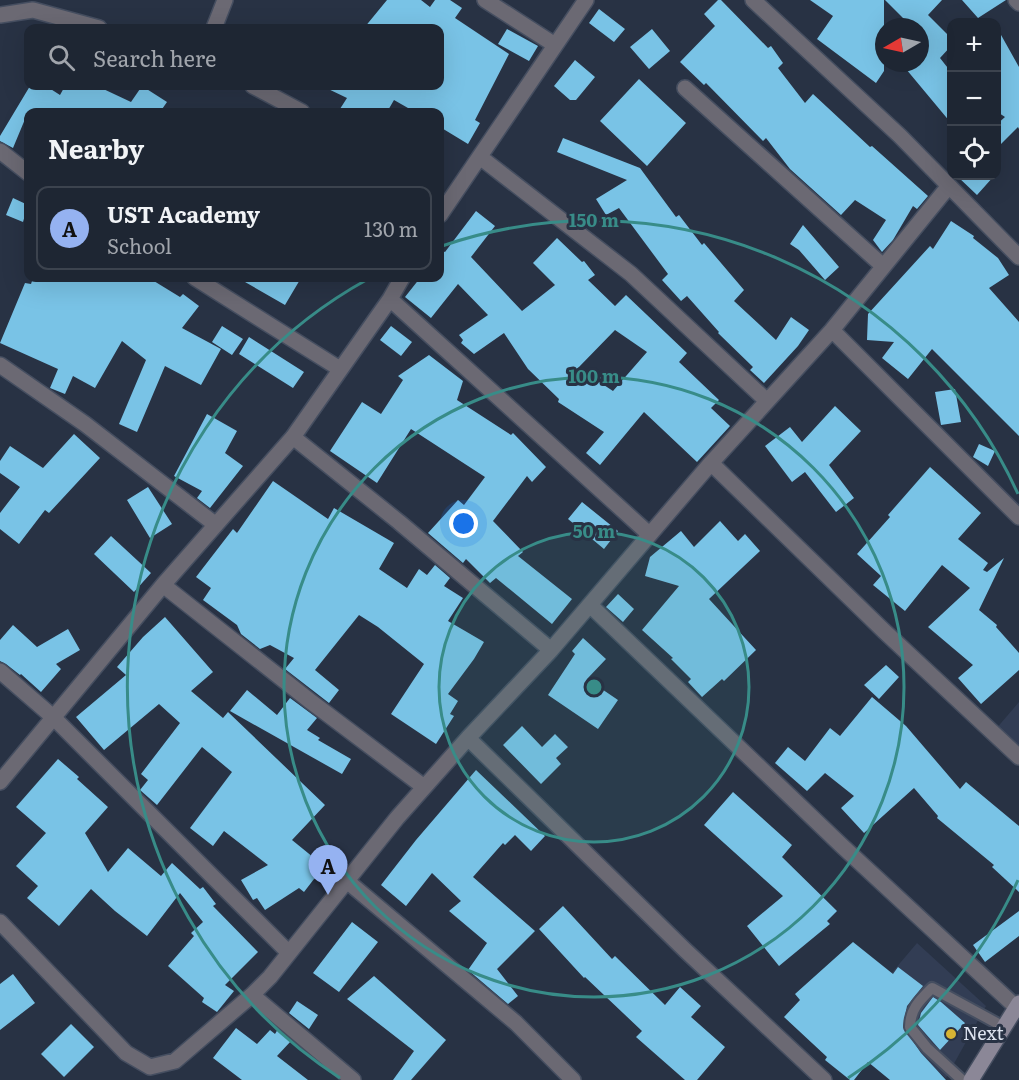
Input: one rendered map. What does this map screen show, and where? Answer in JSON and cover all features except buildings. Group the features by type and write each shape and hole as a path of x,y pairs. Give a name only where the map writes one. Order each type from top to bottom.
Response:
{"main road":[{"path":"971,1080 1018,1005"}],"street":[{"path":"216,24 225,0"},
{"path":"485,0 555,45"},
{"path":"444,204 480,157 586,0"},
{"path":"753,0 900,136 1019,257"},
{"path":"1016,0 1019,3"},
{"path":"0,15 33,10 84,24"},
{"path":"685,88 883,266"},
{"path":"261,90 295,108"},
{"path":"0,151 24,170"},
{"path":"480,157 631,274 767,400"},
{"path":"0,922 126,1053 150,1067 175,1061 270,977 397,818 551,650 711,463 832,330 948,187"},
{"path":"201,282 340,369"},
{"path":"0,782 163,585 293,437 400,282"},
{"path":"390,299 649,534"},
{"path":"832,330 1019,517"},
{"path":"0,365 85,424 216,525"},
{"path":"293,437 399,522 551,650"},
{"path":"711,463 884,631 1019,757"},
{"path":"163,585 424,787"},
{"path":"590,605 841,845 1018,1005"},
{"path":"0,671 53,717 288,952"},
{"path":"468,738 685,950 824,1080"},
{"path":"347,881 516,1023 573,1080"},
{"path":"252,995 346,1078"}],"lane":[{"path":"962,1080 927,1048 910,1027 910,1017 915,1006 932,988 1004,1027"}],"shaded area":[{"path":"1019,702 1019,751 995,730"},
{"path":"917,943 986,1006 946,1078 862,1008"}],"place":[{"name":"UST Academy","path":"328,895"},
{"name":"Next","path":"951,1034"}]}
